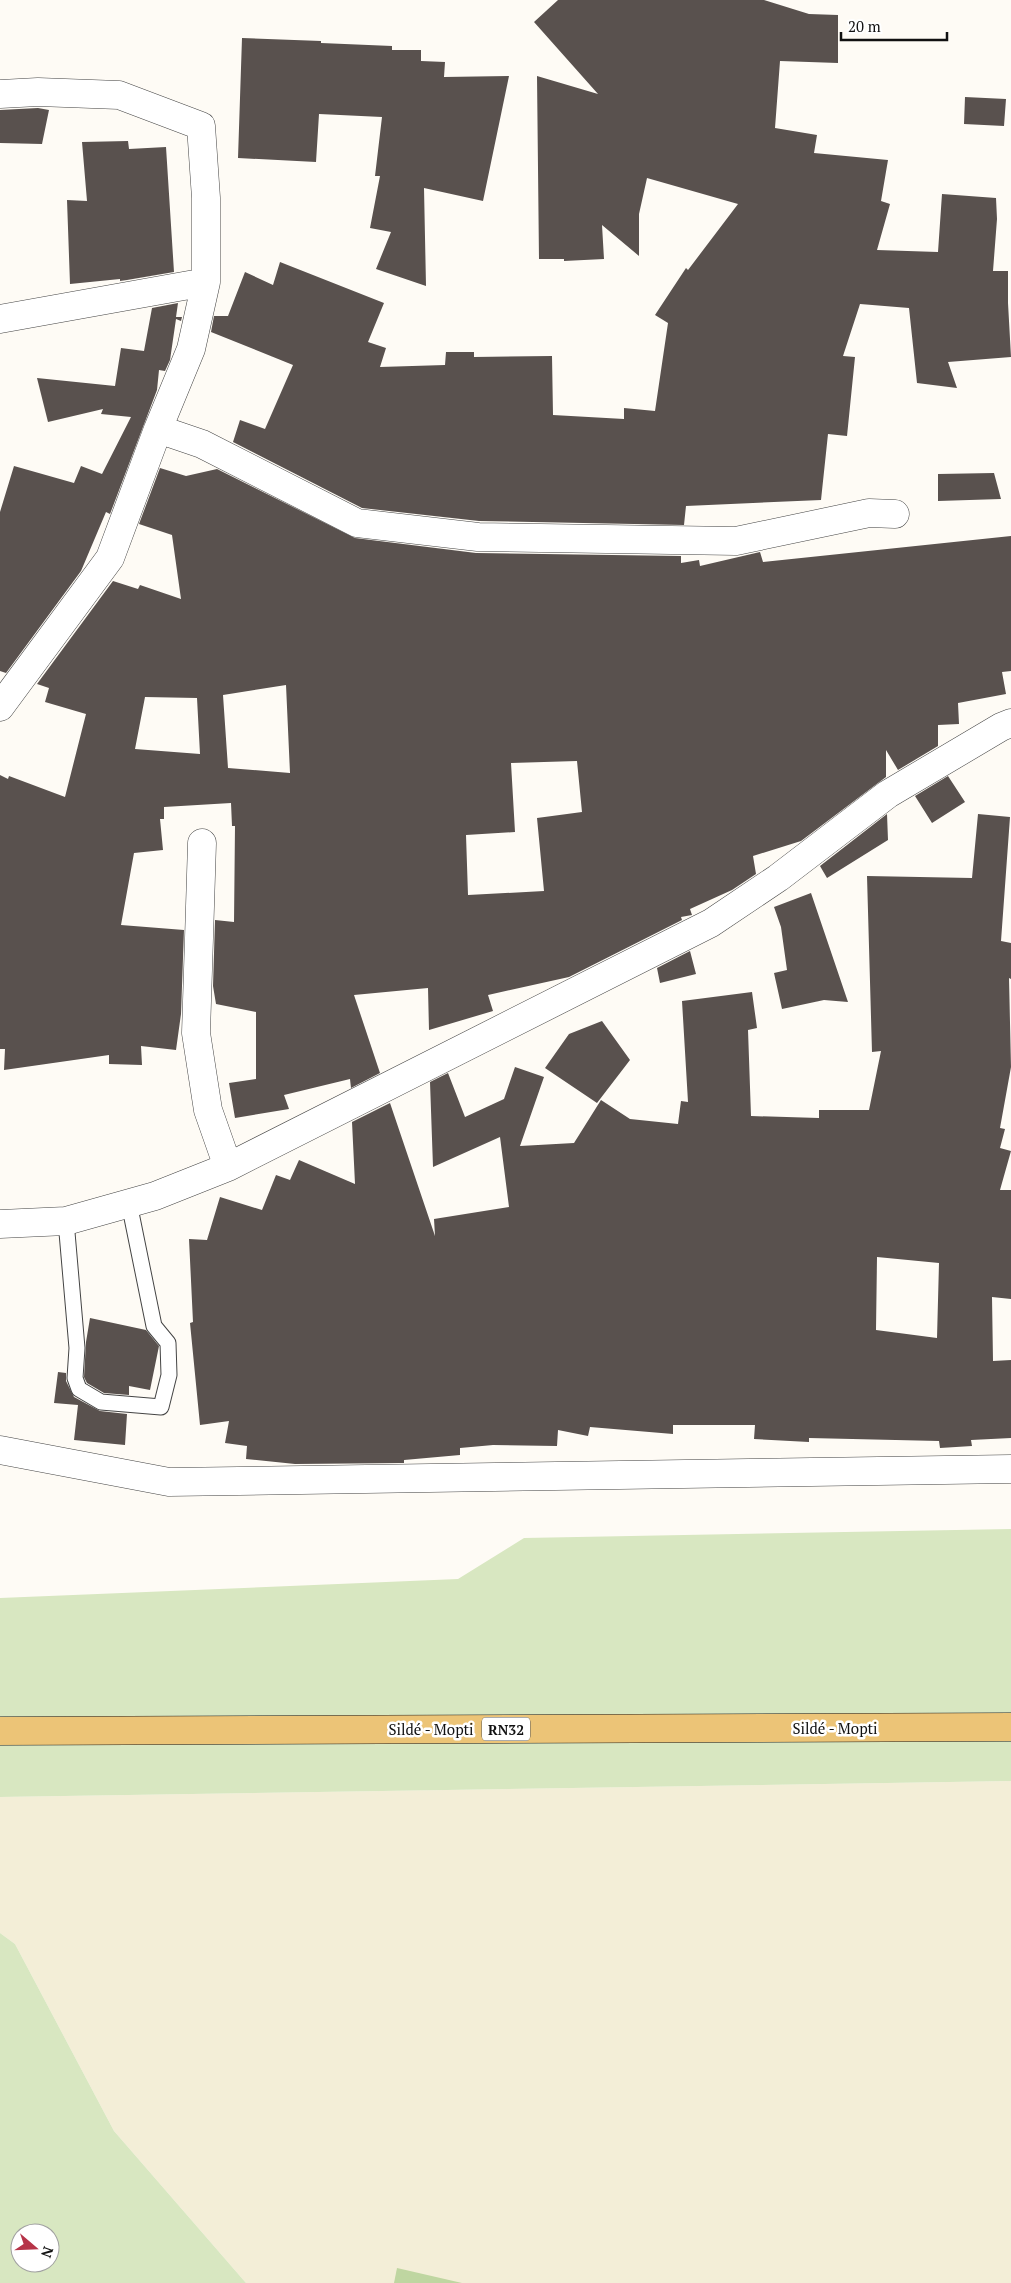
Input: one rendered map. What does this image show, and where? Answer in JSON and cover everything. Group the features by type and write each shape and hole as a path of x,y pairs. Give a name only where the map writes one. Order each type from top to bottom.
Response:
{"main road":[{"name":"Sildé - Mopti","path":"0,1731 1011,1727"}],"street":[{"path":"0,94 38,92 118,95 201,126 206,198 206,282 192,350 158,429 110,558 0,707"},
{"path":"0,319 206,282"},
{"path":"158,429 202,444 357,523 478,536 736,540 869,513 895,514"},
{"path":"0,1224 66,1221 155,1196 228,1167 711,922 778,878 888,794 1000,727 1011,723"},
{"path":"202,843 196,1033 208,1110 228,1167"},
{"path":"0,1450 169,1482 1011,1469"}],"lane":[{"path":"66,1221 77,1348 74,1378 79,1389 101,1402 161,1407 169,1375 168,1343 154,1326 129,1203"}],"shaded area":[{"path":"1011,1781 1011,2283 246,2283 114,2131 15,1944 0,1933 0,1797"}],"green space":[{"path":"1011,1529 1011,1781 0,1797 0,1598 458,1579 524,1538"},
{"path":"0,1933 15,1944 114,2131 246,2283 0,2283"},
{"path":"397,2268 462,2283 394,2283"}],"building":[{"path":"558,0 764,0 809,14 838,15 838,63 780,61 775,128 817,135 814,153 888,160 881,201 890,204 877,250 938,252 942,194 996,198 997,219 993,271 1008,271 1011,357 948,362 957,388 917,383 909,308 860,304 843,356 855,357 847,436 828,434 821,500 686,506 684,525 479,521 362,508 233,442 240,420 265,429 293,365 211,332 214,316 228,316 245,272 273,285 280,262 384,303 368,342 386,348 380,367 445,365 446,352 474,352 474,357 552,356 553,415 624,419 624,408 655,411 668,323 655,315 686,268 688,270 738,204 647,178 639,214 639,256 602,225 604,259 564,261 564,259 539,259 537,76 598,94 534,22"},
{"path":"242,38 321,41 321,43 392,46 392,50 421,50 421,61 445,62 444,77 509,76 483,201 424,188 426,286 376,269 391,232 370,228 380,176 375,176 382,117 319,114 316,162 238,158"},
{"path":"965,97 1006,99 1004,126 964,124"},
{"path":"38,108 49,110 42,144 0,143 0,110"},
{"path":"128,141 129,149 166,147 174,272 120,281 120,279 70,284 67,200 87,201 82,142"},
{"path":"178,303 176,317 182,317 181,321 176,319 170,360 165,371 159,370 157,390 110,514 106,512 81,571 6,673 0,671 0,512 14,466 74,483 81,466 102,474 131,417 101,414 103,409 48,422 37,378 115,386 121,348 144,351 152,308"},
{"path":"160,468 186,476 217,469 355,538 476,553 681,556 681,563 699,560 700,566 760,552 763,562 1011,536 1011,671 1002,672 1006,694 958,703 959,724 938,725 938,746 898,770 886,750 886,777 801,841 753,856 756,874 732,890 690,909 692,915 681,917 682,920 569,977 488,995 493,1011 429,1030 428,988 354,995 380,1073 351,1088 350,1079 284,1095 289,1109 235,1118 229,1083 256,1079 256,1012 216,1004 213,986 215,920 234,922 235,826 232,826 231,803 164,807 164,819 160,819 163,850 134,853 121,925 184,930 181,1014 176,1050 141,1046 142,1065 109,1064 109,1055 4,1070 5,1049 0,1049 0,775 8,779 9,776 65,797 86,714 45,702 49,688 37,684 113,581 138,589 140,585 181,599 172,535 139,524","holes":["286,685 290,773 228,768 223,695","145,697 197,698 200,754 135,749","577,761 582,812 537,818 544,891 468,895 466,835 515,832 511,763"]},
{"path":"994,473 1001,499 938,501 938,474"},
{"path":"948,776 965,802 932,823 915,796"},
{"path":"887,814 888,840 827,878 820,866"},
{"path":"978,814 1010,817 1001,941 1011,943 1011,979 1009,978 1011,1067 1000,1128 1005,1129 1000,1148 1011,1151 1000,1190 1011,1190 1011,1299 992,1297 993,1361 1011,1360 1011,1438 971,1440 972,1446 940,1448 939,1441 809,1438 809,1442 754,1439 755,1425 673,1425 673,1434 590,1427 588,1436 558,1430 557,1446 493,1445 460,1448 460,1455 404,1460 404,1463 295,1464 246,1459 247,1446 225,1443 229,1421 200,1425 190,1323 193,1322 189,1239 207,1240 220,1197 262,1210 276,1175 290,1180 299,1160 355,1184 352,1122 390,1103 435,1236 434,1219 509,1207 500,1137 433,1167 430,1082 448,1073 465,1117 504,1099 515,1067 544,1077 520,1146 574,1143 601,1100 630,1119 678,1124 681,1101 688,1102 682,1001 752,992 757,1028 748,1030 751,1116 819,1118 819,1110 869,1110 881,1051 872,1052 867,876 972,878","holes":["877,1257 939,1263 937,1338 876,1330"]},
{"path":"811,893 848,1002 824,1000 782,1009 774,973 787,970 781,927 774,907"},
{"path":"690,951 696,974 660,983 657,968"},
{"path":"602,1021 630,1060 597,1103 545,1068 569,1034"},
{"path":"90,1318 146,1330 159,1346 150,1390 129,1386 129,1395 104,1393 87,1383 84,1377 86,1342"},
{"path":"58,1372 66,1373 66,1381 74,1397 100,1411 127,1414 125,1445 74,1440 78,1405 54,1403"}]}
